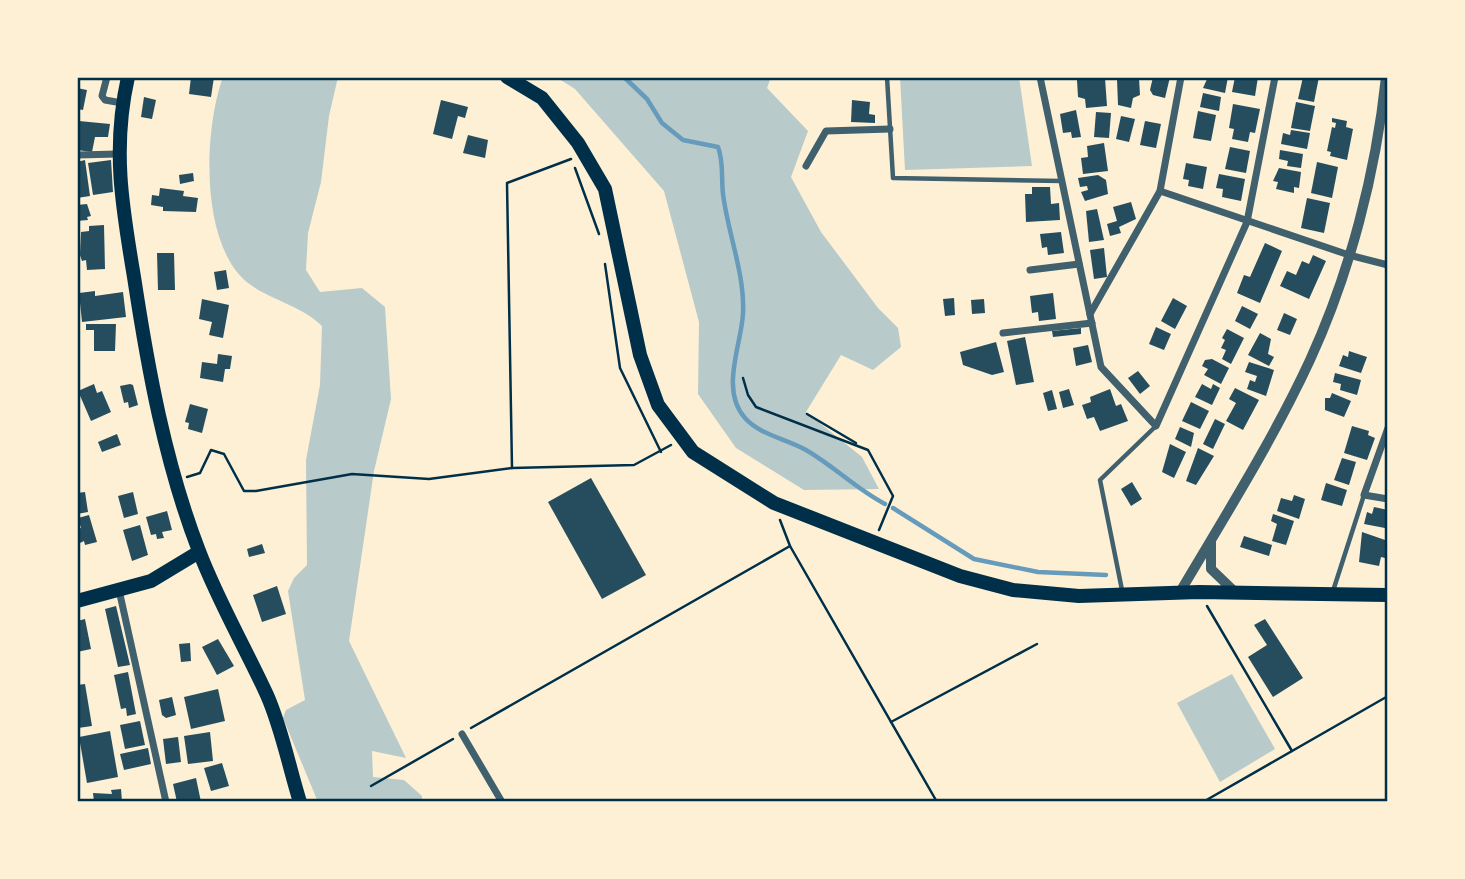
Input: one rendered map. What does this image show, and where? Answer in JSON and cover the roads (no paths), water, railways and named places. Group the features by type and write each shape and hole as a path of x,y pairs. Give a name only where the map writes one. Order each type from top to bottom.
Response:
{"main road":[{"path":"128,77 122,103 118,154 143,339 166,449 199,552 234,632 268,697 300,802"},
{"path":"508,77 542,98 578,143 605,189 640,355 658,405 693,452 774,503 960,576 1013,590 1079,596 1180,592 1388,595"},
{"path":"77,601 151,582 199,552"}],"street":[{"path":"107,77 102,96 105,100 122,103"},
{"path":"1040,77 1101,367 1156,426 1247,222 1275,77"},
{"path":"1090,314 1160,191 1181,77"},
{"path":"1180,592 1270,440 1311,357 1349,255 1369,172 1386,77"},
{"path":"806,166 826,131 890,129"},
{"path":"77,155 118,154"},
{"path":"1160,191 1247,222 1388,265"},
{"path":"1030,270 1079,264"},
{"path":"1003,333 1092,323"},
{"path":"1388,428 1364,495 1388,499"},
{"path":"1211,540 1211,569 1235,592"},
{"path":"119,590 166,802"},
{"path":"462,734 502,802"}],"lane":[{"path":"887,77 893,178 1062,181"},
{"path":"1123,595 1100,480 1156,426"},
{"path":"1332,594 1364,495"}],"waterway":[{"path":"624,77 647,99 662,123 683,140 718,147 725,209 743,299 733,381 738,407 745,418 758,429 806,450 885,504"},
{"path":"893,508 974,559 1038,572 1106,575"}]}
